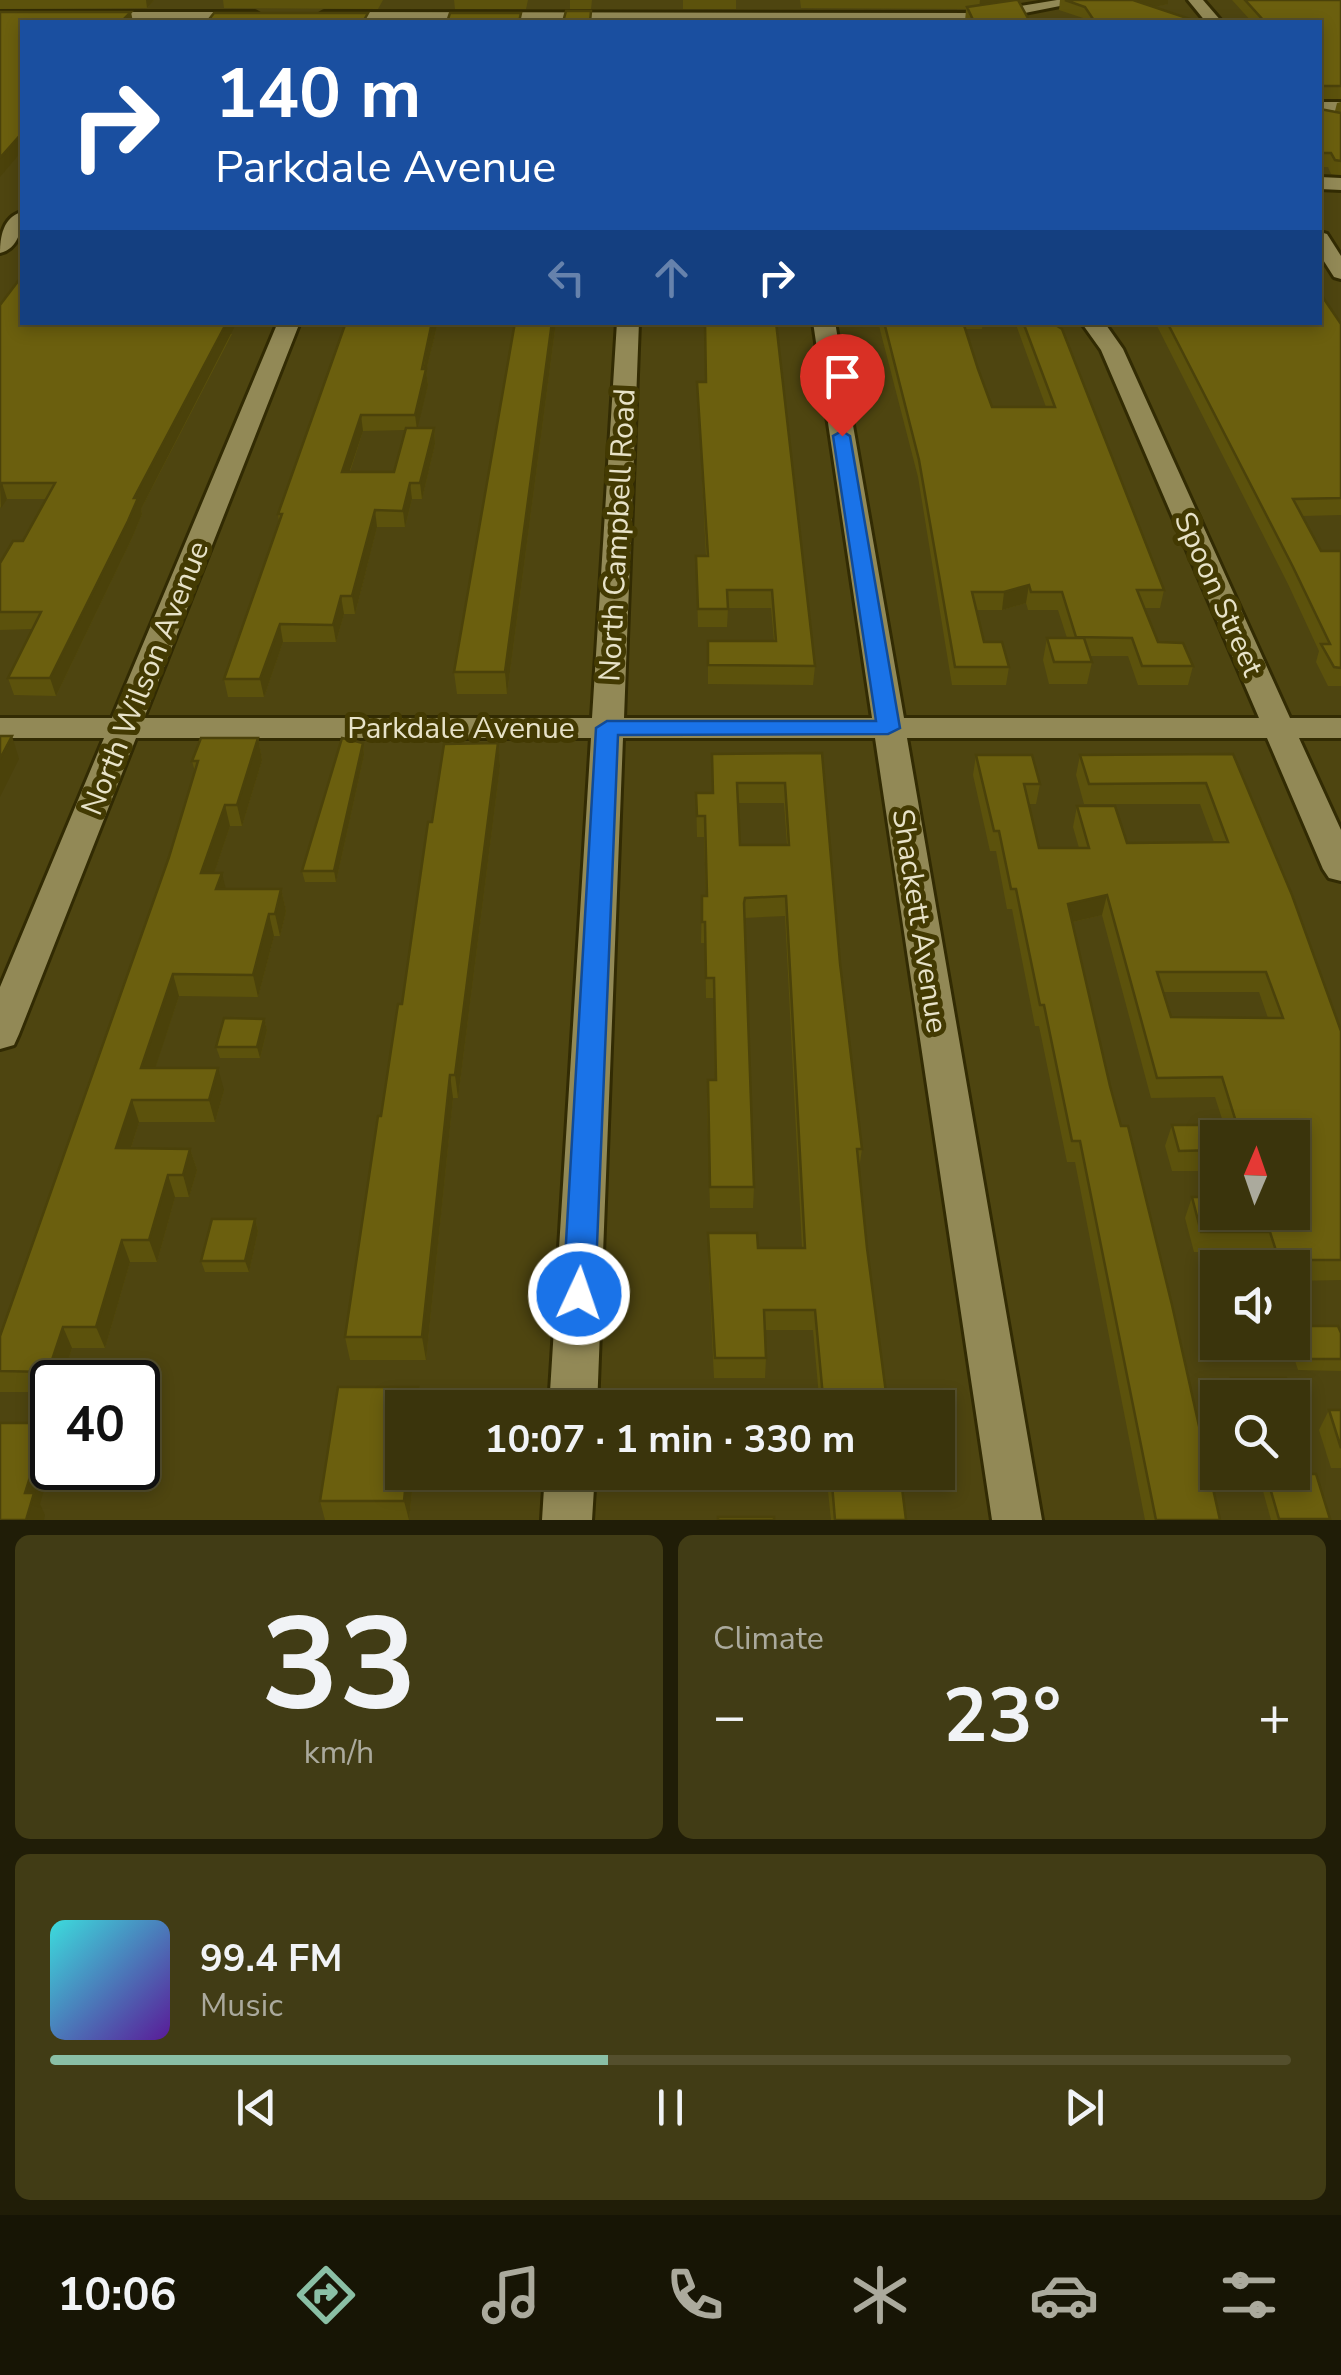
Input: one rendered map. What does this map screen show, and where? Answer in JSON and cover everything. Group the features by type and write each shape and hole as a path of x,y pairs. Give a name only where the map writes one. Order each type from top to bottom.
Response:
{"street":[{"path":"176,19 190,0"},
{"path":"764,0 767,18"},
{"path":"312,16 641,13 767,18 979,18 1083,0"},
{"path":"1195,0 1212,20"},
{"path":"1027,12 1044,20"},
{"path":"0,16 274,16"},
{"path":"0,246 20,221"},
{"path":"1322,242 1341,273"},
{"name":"North Wilson Avenue","path":"0,1034 288,325"},
{"name":"North Campbell Road","path":"574,1390 628,325"},
{"name":"Shackett Avenue","path":"824,325 1017,1520"},
{"name":"Spoon Street","path":"1094,325 1112,348 1341,869"},
{"name":"Parkdale Avenue","path":"0,728 1341,728"},
{"path":"568,1520 569,1490"}],"building":[{"path":"1018,0 1029,20 973,20 967,7"},
{"path":"1065,0 1133,0 1193,20 1094,20 1085,7"},
{"path":"1245,0 1341,0 1341,86 1322,86 1322,20 1263,20"},
{"path":"566,11 591,11 590,20 564,20"},
{"path":"0,12 131,12 123,20 20,20 20,135 0,158"},
{"path":"214,13 368,13 364,20 209,20"},
{"path":"450,13 521,13 519,20 448,20"},
{"path":"1322,109 1341,113 1341,161 1331,153 1322,153"},
{"path":"20,279 20,325 225,325 134,498 138,498 128,521 50,678 8,678 41,612 0,612 0,563 13,541 23,541 55,483 0,486 0,305"},
{"path":"1322,296 1341,324 1341,498 1293,499 1321,551 1341,551 1341,668 1334,667 1321,644 1330,644 1169,325 1322,325"},
{"path":"345,325 431,325 415,415 361,415 342,472 394,472 406,428 434,428 420,483 410,483 403,511 375,510 352,596 341,596 333,625 280,624 260,679 224,679 282,514 278,514"},
{"path":"514,325 552,325 505,672 454,672"},
{"path":"705,325 776,325 815,666 708,665 708,641 776,641 772,590 727,590 728,609 698,609 696,556 708,556 697,382 706,382"},
{"path":"885,325 964,325 992,407 1055,407 1024,325 1056,325 1062,329 1164,590 1137,590 1158,642 1183,643 1193,666 1142,666 1132,638 1076,637 1062,592 1031,592 1029,585 1004,592 972,592 984,642 1002,642 1009,667 955,667 919,460"},
{"path":"1047,638 1084,638 1092,662 1054,662"},
{"path":"0,736 12,736 0,759"},
{"path":"201,738 258,738 237,805 225,805 201,873 222,873 216,889 281,889 275,914 269,914 253,975 173,974 141,1068 218,1068 209,1100 132,1100 116,1148 190,1149 183,1175 168,1175 149,1240 122,1240 96,1327 63,1327 52,1360 30,1360 30,1372 0,1371 0,1336 169,857 198,761 192,761"},
{"path":"342,738 363,743 334,871 302,871"},
{"path":"498,743 455,1075 450,1075 422,1337 345,1337 378,1116 398,1004 402,1004 428,822 432,822 444,744"},
{"path":"822,753 840,963 862,1149 857,1149 886,1390 822,1390 815,1310 764,1310 766,1358 715,1358 708,1233 757,1233 758,1248 805,1248 786,896 745,898 744,903 754,1187 710,1187 708,1080 716,1080 714,978 706,978 702,922 702,896 707,896 705,816 697,816 696,793 713,793 712,754","holes":["737,783 785,783 789,845 740,845"]},
{"path":"1233,754 1292,895 1341,1031 1341,1260 1310,1260 1310,1250 1276,1250 1270,1232 1201,1232 1310,1230 1310,1120 1235,1120 1222,1077 1157,1078 1107,895 1068,904 1110,1086 1121,1126 1128,1126 1172,1305 1200,1430 1200,1490 1213,1490 1220,1520 1156,1520 1080,1141 1072,1141 1016,889 1011,889 999,831 994,831 976,755 1032,755 1040,784 1024,784 1039,848 1089,848 1077,806 1115,806 1127,843 1228,842 1206,783 1089,784 1080,755","holes":["1157,972 1266,972 1283,1018 1171,1017"]},
{"path":"224,1018 264,1019 257,1047 216,1047"},
{"path":"1172,1125 1200,1125 1200,1150 1179,1151"},
{"path":"1192,1197 1200,1197 1200,1228"},
{"path":"212,1219 255,1219 245,1261 201,1261"},
{"path":"1310,1326 1338,1326 1341,1359 1310,1359"},
{"path":"1231,1378 1287,1380 1232,1380"},
{"path":"338,1387 418,1387 385,1390 385,1490 405,1490 404,1501 320,1501"},
{"path":"1329,1410 1341,1410 1341,1448"},
{"path":"0,1423 30,1423 30,1477 25,1493 34,1493 26,1520 0,1520"},
{"path":"1310,1474 1316,1474 1330,1519 1279,1519 1271,1490 1310,1490"},
{"path":"832,1490 902,1490 906,1520 835,1520"},
{"path":"774,1517 774,1520 718,1520"}],"route":[{"path":"579,1294 607,728 888,728 842,436"}]}
